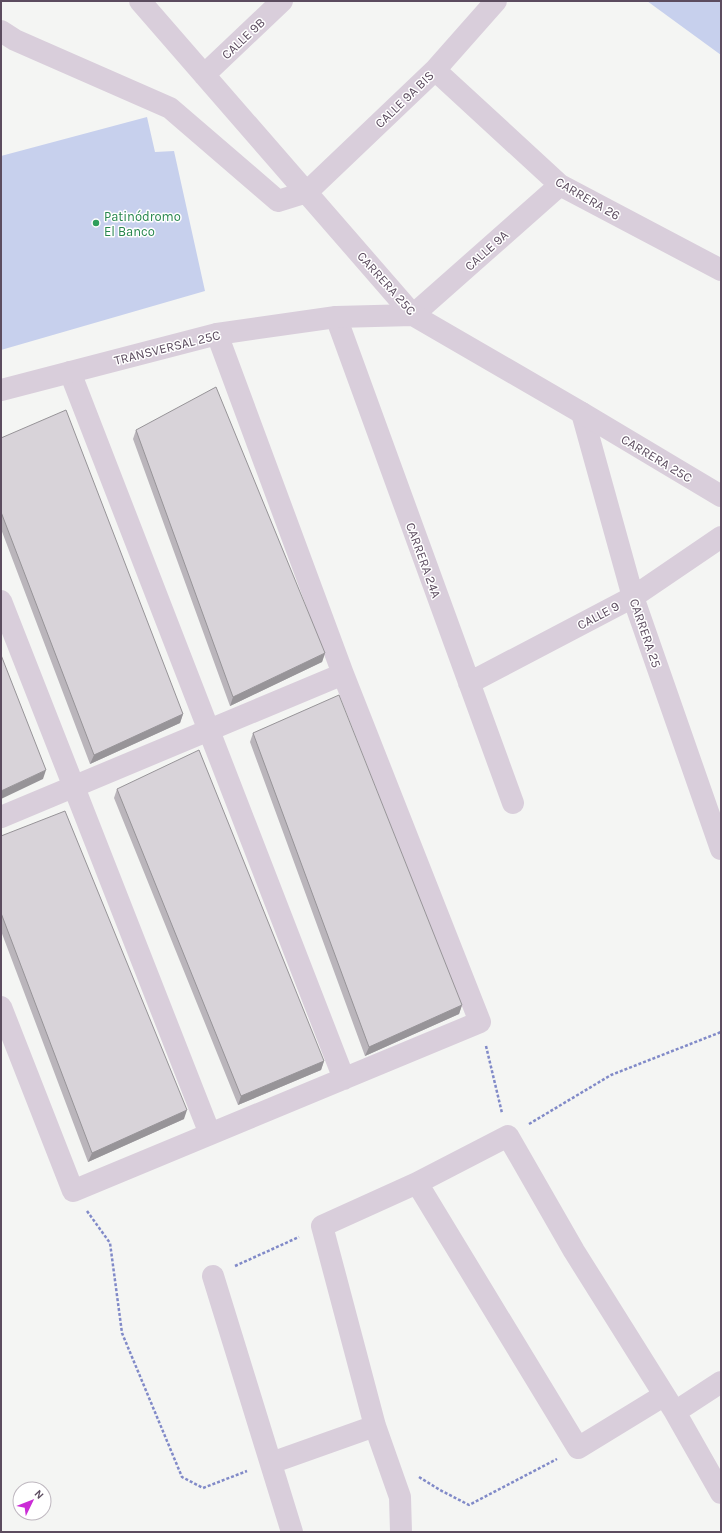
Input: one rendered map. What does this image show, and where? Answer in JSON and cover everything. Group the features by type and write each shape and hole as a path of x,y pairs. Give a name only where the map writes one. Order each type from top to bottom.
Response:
{"street":[{"name":"CARRERA 25C","path":"140,1 413,314 721,496"},
{"name":"CALLE 9B","path":"204,75 282,1"},
{"name":"CALLE 9A BIS","path":"306,192 435,70 496,1"},
{"path":"1,31 15,40 170,108 278,201 306,192"},
{"name":"CARRERA 26","path":"435,70 560,185 721,270"},
{"name":"CALLE 9A","path":"413,314 560,185"},
{"name":"TRANSVERSAL 25C","path":"1,390 217,334 265,326 336,318 413,314"},
{"name":"CARRERA 24A","path":"336,318 513,803"},
{"path":"1,1007 73,1191 480,1022 343,674 217,334"},
{"path":"70,372 344,1079"},
{"name":"CARRERA 25","path":"582,413 633,596 721,849"},
{"name":"CALLE 9","path":"469,683 633,596 721,537"},
{"path":"1,601 210,1134"},
{"path":"1,817 343,674"},
{"path":"401,1532 400,1497 375,1426 322,1226 417,1184 508,1136 574,1251 669,1404 721,1493"},
{"path":"417,1184 578,1448 669,1404 721,1382"},
{"path":"212,1276 292,1532"},
{"path":"271,1463 375,1426"}],"path":[{"path":"480,1022 508,1136 611,1075 721,1032"},
{"path":"73,1191 110,1243 122,1333 182,1476 203,1488 271,1463"},
{"path":"212,1276 322,1226"},
{"path":"440,1490 469,1505 578,1448"}],"shaded area":[{"path":"647,1 721,1 721,55"},
{"name":"Patinódromo El Banco","path":"147,117 155,152 174,151 205,291 1,350 1,156"}],"building":[{"path":"216,387 325,653 233,697 136,430"},
{"path":"66,410 183,714 94,755 1,512 1,438"},
{"path":"1,655 46,770 1,791"},
{"path":"339,695 462,1005 369,1047 253,733"},
{"path":"199,750 324,1061 241,1096 117,789"},
{"path":"65,811 187,1110 92,1153 1,913 1,836"}],"place":[{"name":"Patinódromo El Banco","path":"96,223"}]}
